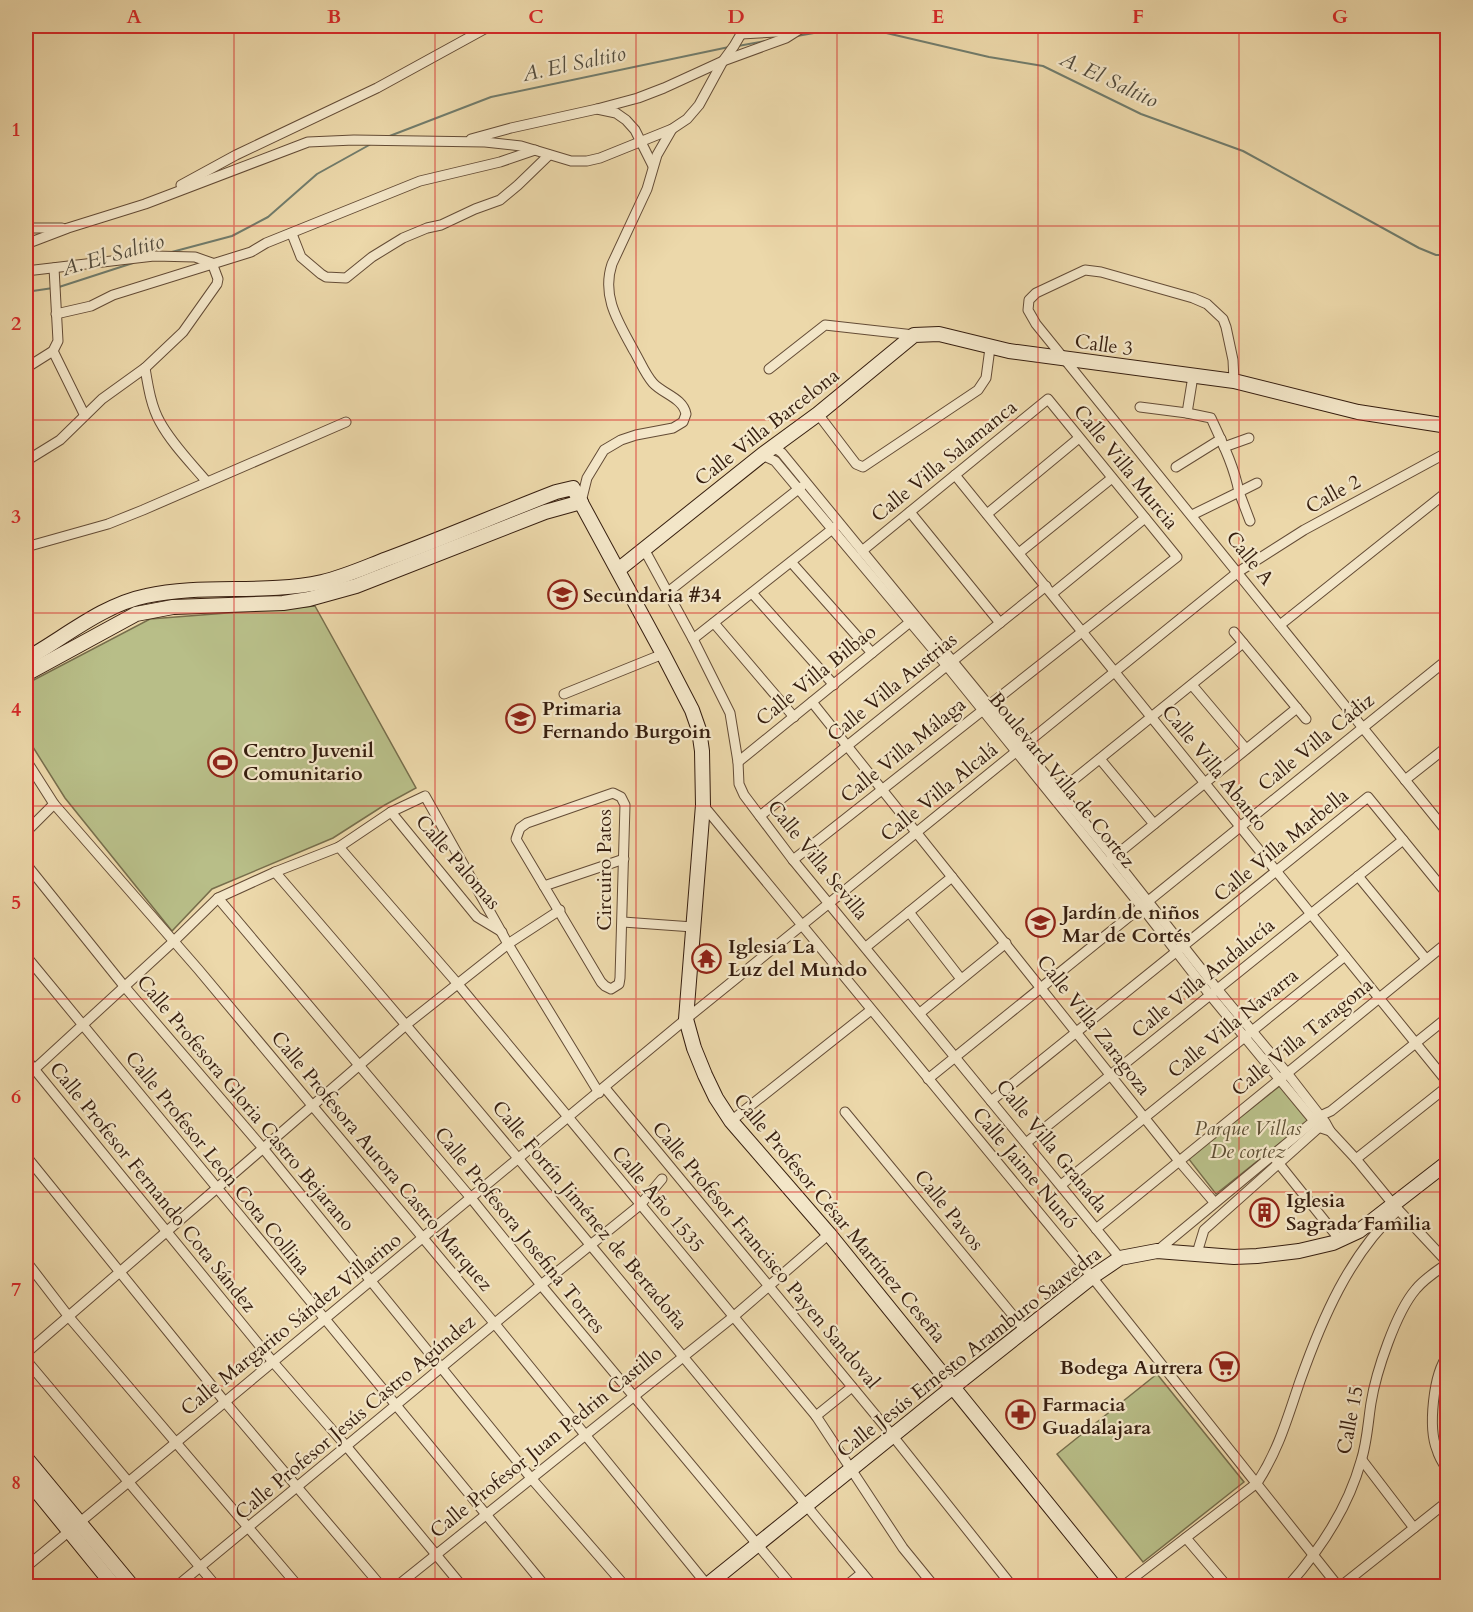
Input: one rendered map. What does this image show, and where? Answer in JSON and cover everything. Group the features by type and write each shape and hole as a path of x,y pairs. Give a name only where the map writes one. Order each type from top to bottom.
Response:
{"street":[{"path":"144,204 236,155 377,88 490,26"},
{"path":"463,141 638,98 723,61 786,38 805,26"},
{"path":"26,244 144,204 308,142 463,141 504,144 535,150 571,161 587,161 614,153 672,129 687,119 699,105 741,30 796,31"},
{"path":"597,109 616,112 626,120 635,130 653,166"},
{"path":"26,674 136,614 173,607 283,603 309,599 356,586 545,512 581,502 587,478 598,457 610,445 636,435 673,428 683,422 686,414 683,405 659,388 647,373 615,315 609,295 608,275 643,197 653,166 672,129"},
{"path":"56,314 91,306 113,296 251,252 266,243 420,181 500,162 535,150"},
{"path":"292,234 301,257 321,274 326,277 346,278 389,245 409,235 441,225 474,208 496,202 518,185 549,155"},
{"path":"26,228 68,228"},
{"path":"26,271 154,256 195,257 212,263"},
{"path":"26,461 60,440 84,414 145,368 183,332 217,284 218,279 212,263"},
{"path":"26,368 53,351 58,341 54,268"},
{"name":"Calle A","path":"1234,381 1233,360 1223,320 1207,304 1193,298 1101,272 1085,270 1036,293 1027,304 1036,324 1446,829"},
{"name":"Calle 3","path":"769,369 825,325 914,335 939,334 990,348 1234,381 1358,412 1448,426"},
{"name":"Calle Villa Barcelona","path":"618,570 766,452 818,414 914,335"},
{"path":"818,414 856,464 863,467 978,390 986,378 990,348"},
{"path":"53,351 84,414"},
{"path":"145,368 151,399 159,421 207,482"},
{"path":"1187,413 1193,376"},
{"name":"Calle Villa Murcia","path":"1048,399 1177,557"},
{"name":"Calle Villa Salamanca","path":"862,551 1048,399"},
{"path":"1140,407 1211,418 1223,443 1251,521"},
{"path":"26,547 108,524 346,422"},
{"path":"987,514 1079,438"},
{"path":"1176,467 1223,443 1249,438"},
{"name":"Boulevard Villa de Cortez","path":"766,452 778,450 782,453 801,487 950,663 1248,1034 1322,1124 1356,1159 1395,1207 1447,1263"},
{"name":"Calle 2","path":"1238,572 1304,530 1448,452"},
{"name":"Calle Villa Abanto","path":"955,475 1448,1085"},
{"path":"26,659 123,603 165,592 286,587 323,581 406,552 556,492 573,488 587,478"},
{"path":"1020,553 1112,478"},
{"path":"1192,515 1257,483"},
{"path":"668,592 801,487"},
{"name":"Calle Profesor César Martínez Ceseña","path":"573,488 663,654 692,710 699,730 702,751 703,805 686,1019 694,1048 716,1098 731,1121 830,1234 1114,1587"},
{"path":"1280,625 1448,491"},
{"path":"910,512 999,623"},
{"name":"Calle Villa Austrias","path":"760,816 999,623 1050,590 1145,518"},
{"path":"693,639 836,527"},
{"name":"Boulevard Villa de Cortez","path":"836,527 862,551 914,619"},
{"path":"644,549 730,713 738,762"},
{"path":"406,552 411,566"},
{"name":"Calle Villa Málaga","path":"793,860 1177,557"},
{"path":"791,562 872,653"},
{"name":"Calle Villa Alcalá","path":"802,926 1238,572"},
{"path":"224,605 225,590"},
{"path":"752,592 834,685"},
{"name":"Calle Villa Bilbao","path":"738,762 914,619"},
{"path":"714,623 794,717"},
{"path":"1234,632 1306,719"},
{"path":"1056,794 1243,643"},
{"path":"564,694 663,654"},
{"name":"Calle Villa Cádiz","path":"928,1079 1448,659"},
{"path":"1192,685 1246,749"},
{"name":"Calle Villa Zaragoza","path":"812,702 1042,987 1144,1118 1214,1202"},
{"path":"1109,861 1297,708"},
{"path":"1405,780 1448,746"},
{"path":"1100,759 1154,824"},
{"name":"Calle Profesora Aurora Castro Marquez","path":"26,760 54,804 495,1324 707,1586"},
{"name":"Calle Villa Sevilla","path":"738,762 741,790 760,816 793,860 955,1057"},
{"name":"Circuiro Patos","path":"613,793 621,797 625,806 623,922 619,984 611,989 601,982 544,886 518,846 516,839 520,828 527,823 613,793"},
{"name":"Calle Profesor Francisco Payen Sandoval","path":"391,812 425,796 508,944 602,1091 852,1387 1011,1587"},
{"name":"Calle Villa Marbella","path":"991,1101 1368,797 1403,840"},
{"path":"26,832 54,804"},
{"name":"Calle Jaime Nunó","path":"703,805 1092,1277 1339,1587"},
{"path":"26,1077 173,942 218,897 339,847 391,812"},
{"name":"Calle Palomas","path":"391,812 477,917 502,932"},
{"path":"1403,840 1448,895"},
{"name":"Calle Villa Andalucía","path":"1026,1143 1403,840"},
{"name":"Calle Año 1535","path":"339,847 457,983 816,1416 903,1548 934,1587"},
{"path":"544,886 624,859"},
{"name":"Calle Profesora Gloria Castro Bejarano","path":"26,864 124,986 372,1280 531,1478 625,1587"},
{"name":"Calle Fortín Jiménez de Bertadoña","path":"275,872 592,1245 873,1587"},
{"path":"1358,876 1426,960"},
{"path":"866,947 952,877"},
{"name":"Calle Profesora Josefina Torres","path":"218,897 471,1198 792,1587"},
{"path":"26,1353 406,1024 508,944 560,910"},
{"path":"909,912 961,979"},
{"path":"623,922 693,927"},
{"name":"Calle Margarito Sández Villarino","path":"26,1568 686,1019 802,926"},
{"name":"Calle Villa Taragona","path":"1096,1229 1448,942"},
{"path":"920,1013 1006,943"},
{"name":"Calle Profesor Leon Cota Collina","path":"26,956 214,1188 545,1587"},
{"name":"Calle Villa Navarra","path":"1060,1185 1345,956"},
{"path":"731,1121 871,1010"},
{"path":"1197,1253 1204,1230 1322,1124 1331,1111 1448,1017"},
{"name":"Calle Villa Granada","path":"955,1057 1120,1258"},
{"name":"Calle Profesor Fernando Cota Sández","path":"26,1059 273,1362 462,1587"},
{"path":"1356,1159 1448,1085"},
{"name":"Calle Pavos","path":"845,1112 1025,1330"},
{"path":"1157,1251 1272,1155 1322,1124"},
{"path":"1272,1155 1340,1240"},
{"path":"26,1156 225,1402 381,1587"},
{"name":"Calle Jesús Ernesto Aramburo Saavedra","path":"707,1586 953,1387 1092,1277 1120,1258 1157,1251 1234,1257 1257,1256 1299,1251 1340,1240 1359,1231 1395,1207 1448,1162"},
{"name":"Calle Profesor Jesús Castro Agúndez","path":"177,1587 640,1205 662,1179"},
{"path":"1124,1587 1257,1483 1271,1462 1280,1441 1301,1379 1336,1291 1395,1207"},
{"name":"Calle Profesor Juan Pedrin Castillo","path":"397,1587 435,1554 768,1288 830,1234"},
{"path":"26,1261 69,1317 298,1587"},
{"name":"Calle 15","path":"1288,1587 1315,1556 1353,1485 1362,1460 1378,1371 1408,1300 1416,1289 1447,1263"},
{"path":"1448,1355 1438,1375 1432,1428 1436,1450 1448,1471"},
{"path":"26,1360 216,1587"},
{"path":"816,1416 852,1387"},
{"path":"26,1458 114,1587"},
{"path":"1362,1460 1414,1528"},
{"path":"26,1478 132,1587"},
{"path":"1339,1587 1448,1501"},
{"path":"1186,1538 1227,1587"},
{"path":"846,1587 862,1573"}],"green space":[{"name":"Centro Juvenil Comunitario","path":"315,606 416,788 333,838 212,889 172,931 65,798 26,736 26,684 150,619"},
{"name":"Parque Villas De cortez","path":"1281,1085 1309,1120 1216,1194 1188,1158"},
{"path":"1157,1374 1244,1482 1143,1562 1057,1454"}],"waterway":[{"name":"A. El Saltito","path":"797,36 865,28 989,57 1043,66 1141,114 1243,151 1419,248 1436,255 1448,255"},
{"name":"A. El Saltito","path":"738,46 765,41"},
{"name":"A. El Saltito","path":"387,137 491,97 729,47"},
{"name":"A. El Saltito","path":"168,253 232,236 268,217 317,174 371,144"},
{"name":"A. El Saltito","path":"59,287 133,263"},
{"name":"A. El Saltito","path":"26,292 53,288"}],"place":[{"name":"Secundaria #34","path":"562,595"},
{"name":"Primaria Fernando Burgoin","path":"521,719"},
{"name":"Centro Juvenil Comunitario","path":"222,762"},
{"name":"Jardín de niños Mar de Cortés","path":"1041,923"},
{"name":"Iglesia La Luz del Mundo","path":"707,958"},
{"name":"Iglesia Sagrada Familia","path":"1265,1212"},
{"name":"Bodega Aurrera","path":"1224,1367"},
{"name":"Farmacia Guadalajara","path":"1021,1415"}]}
